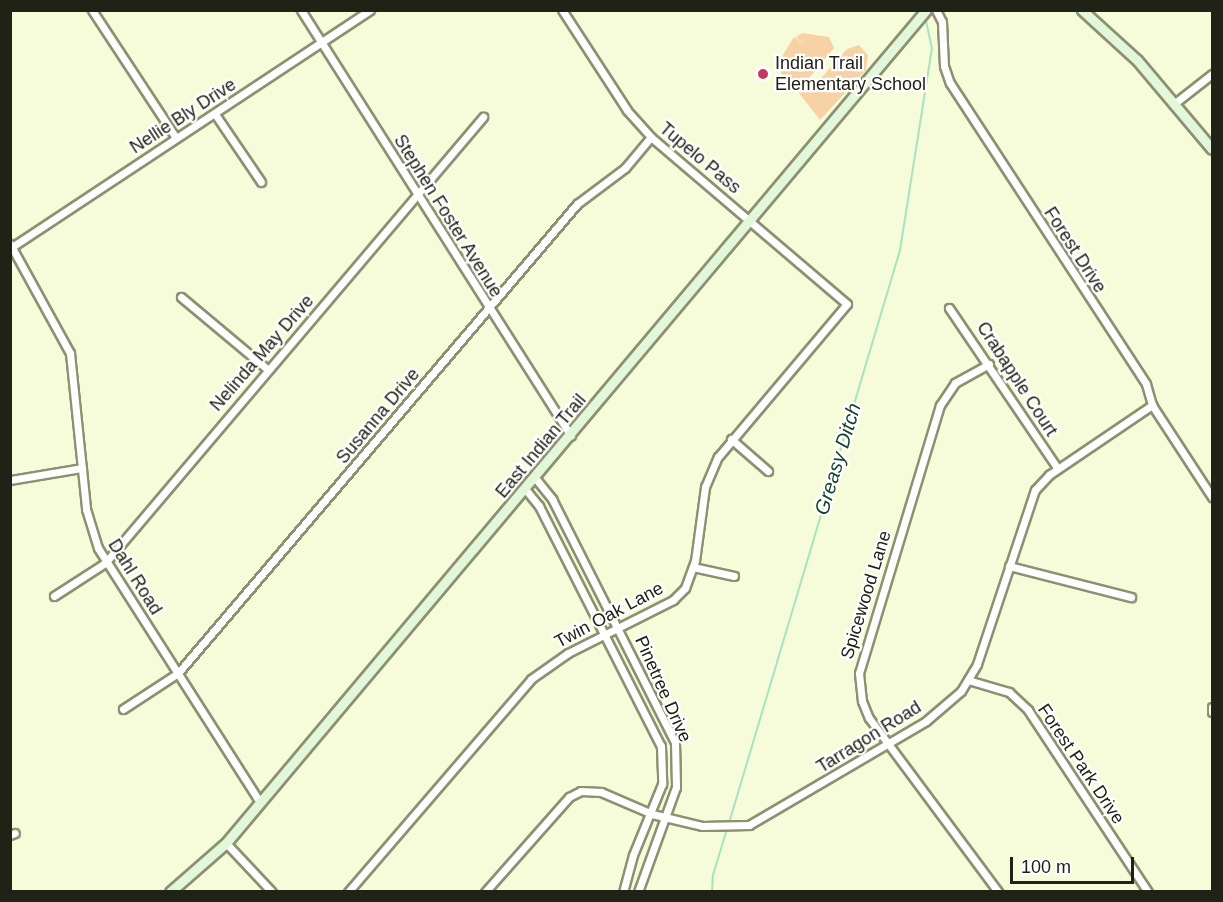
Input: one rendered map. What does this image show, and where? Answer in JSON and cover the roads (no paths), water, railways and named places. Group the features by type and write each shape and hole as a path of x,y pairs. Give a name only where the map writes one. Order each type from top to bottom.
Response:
{"main road":[{"name":"East Indian Trail","path":"170,891 226,843 536,479 926,10"},
{"path":"1082,10 1137,60 1212,149"}],"street":[{"path":"92,10 176,138"},
{"name":"Stephen Foster Avenue","path":"301,10 571,436"},
{"name":"Nellie Bly Drive","path":"11,246 370,10"},
{"name":"Tupelo Pass","path":"562,10 627,110 651,138 847,304"},
{"name":"Forest Drive","path":"936,10 942,22 944,66 950,82 1146,384 1152,405 1212,497"},
{"path":"1175,103 1212,74"},
{"path":"215,114 261,182"},
{"name":"Nelinda May Drive","path":"54,596 107,560 483,117"},
{"name":"Susanna Drive","path":"123,709 178,673 577,204 625,168 651,138"},
{"name":"Dahl Road","path":"11,246 70,353 90,528 107,560 260,802"},
{"path":"181,297 267,369"},
{"name":"Twin Oak Lane","path":"348,891 510,699 549,665 605,633 673,600 684,588 693,567 705,487 731,439 847,304"},
{"name":"Crabapple Court","path":"949,308 1058,469"},
{"name":"Spicewood Lane","path":"989,364 955,383 940,405 863,652 859,673 861,701 888,744 998,891"},
{"name":"Tarragon Road","path":"485,891 569,797 581,791 601,792 652,814 667,815 713,827 757,822 939,711 968,680 1032,495 1058,469 1152,405"},
{"path":"731,439 768,471"},
{"path":"10,480 82,468"},
{"name":"Pinetree Drive","path":"536,479 552,499 675,742 676,787 638,891"},
{"name":"Pinetree Drive","path":"526,490 539,506 661,746 662,784 652,814 633,855 623,891"},
{"path":"1009,566 1131,597"},
{"path":"693,567 734,576"},
{"name":"Forest Park Drive","path":"968,680 1009,692 1028,710 1148,891"},
{"path":"1212,707 1212,712"},
{"path":"226,843 272,891"}],"waterway":[{"name":"Greasy Ditch","path":"729,823 900,250 932,49 926,20"},
{"name":"Greasy Ditch","path":"712,892 713,875 727,829"}],"place":[{"name":"Indian Trail Elementary School","path":"763,74"}]}
